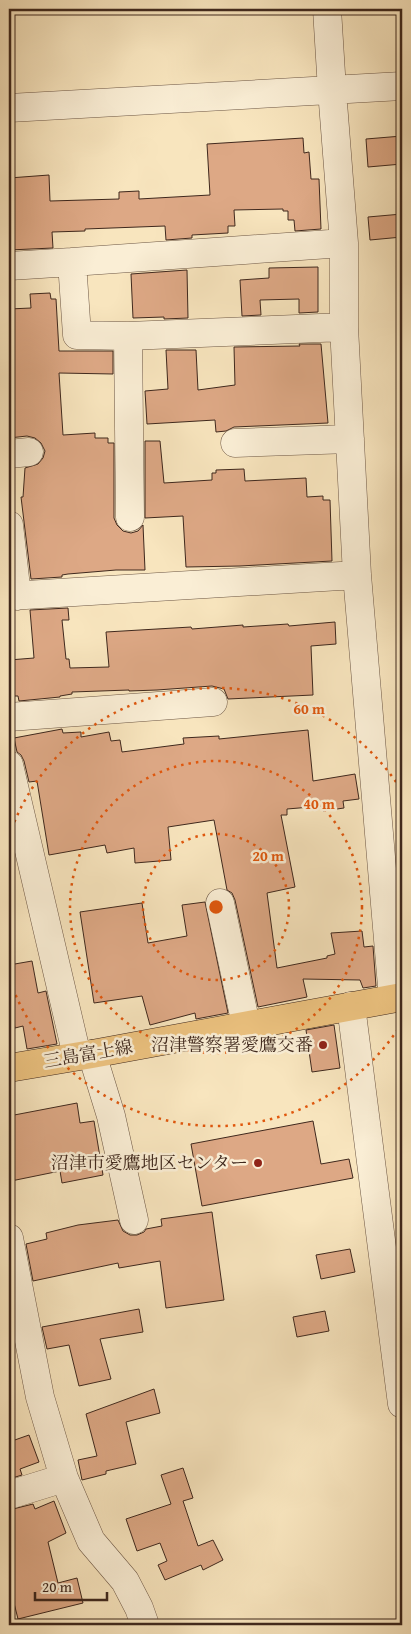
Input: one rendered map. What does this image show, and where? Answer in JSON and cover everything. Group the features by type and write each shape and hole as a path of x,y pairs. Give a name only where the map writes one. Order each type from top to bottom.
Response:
{"main road":[{"name":"三島富士線","path":"9,1068 398,997"}],"street":[{"path":"327,9 344,244 344,327 358,575 398,997"},
{"path":"9,108 402,86"},
{"path":"9,266 344,244"},
{"path":"72,262 77,335 128,336 344,327"},
{"path":"128,336 130,517"},
{"path":"235,443 350,439"},
{"path":"9,525 13,596 358,575"},
{"path":"9,717 213,702"},
{"path":"9,766 84,1055 111,1116 134,1220"},
{"path":"220,903 246,1025"},
{"path":"350,1006 402,1404"},
{"path":"9,1238 40,1397 64,1478 91,1541 125,1580 145,1625"},
{"path":"9,1495 64,1478"}],"building":[{"path":"402,136 402,164 368,167 366,139"},
{"path":"303,138 304,153 309,152 311,179 319,179 321,229 295,231 294,220 288,220 288,211 283,211 283,209 234,210 235,226 228,226 228,233 192,235 192,238 166,240 165,226 85,229 85,231 52,232 53,248 9,250 9,178 49,175 50,201 119,199 119,192 139,191 139,199 210,195 207,144"},
{"path":"402,214 402,237 370,240 368,217"},
{"path":"318,267 318,312 299,313 299,299 260,300 261,315 242,316 240,280 269,278 269,268"},
{"path":"187,270 188,318 133,318 131,274"},
{"path":"50,293 51,299 56,299 59,351 113,351 113,374 59,373 63,435 95,433 95,438 108,438 108,443 114,443 114,518 117,525 123,531 131,533 138,531 143,525 145,570 116,570 31,579 21,497 23,497 25,468 38,464 43,458 45,451 41,443 35,438 27,436 9,438 9,309 31,308 30,294"},
{"path":"299,344 321,344 328,423 234,427 226,431 216,432 215,420 147,424 145,391 168,389 166,350 196,350 198,390 235,385 234,347 300,346"},
{"path":"145,441 160,441 164,483 212,480 212,473 216,473 216,470 244,469 245,481 306,478 307,497 323,496 323,500 330,500 332,561 186,567 183,516 145,518"},
{"path":"68,608 69,620 62,620 66,659 69,659 70,668 109,667 106,632 243,625 243,627 288,624 289,626 335,622 336,644 311,646 313,695 228,699 224,689 212,686 157,690 72,692 72,694 60,697 19,701 18,696 9,696 9,660 34,658 30,610"},
{"path":"62,729 63,733 81,732 81,737 109,732 111,741 120,740 122,752 184,744 183,738 219,736 219,739 308,730 313,781 355,774 359,799 343,801 344,808 323,811 323,806 287,809 287,815 281,815 295,887 267,893 277,968 327,958 327,956 335,954 331,933 362,931 364,947 373,946 376,986 363,988 360,980 303,979 307,997 258,1007 235,900 232,893 227,890 214,820 168,827 171,860 135,863 134,848 107,853 105,845 49,855 37,781 29,782 24,761 17,752 14,738"},
{"path":"205,902 228,1013 196,1019 195,1013 150,1025 142,996 94,1003 80,912 142,903 148,943 187,936 182,905"},
{"path":"32,961 38,993 46,991 57,1044 27,1049 23,1026 15,1028 12,1012 9,1013 9,965"},
{"path":"334,1025 340,1068 312,1072 306,1030"},
{"path":"77,1103 80,1123 94,1121 103,1175 62,1183 60,1171 11,1181 9,1170 9,1116"},
{"name":"沼津市愛鷹地区センター","path":"313,1121 321,1164 349,1159 353,1178 202,1206 191,1144"},
{"path":"212,1212 224,1300 166,1308 160,1261 119,1268 118,1263 33,1281 26,1244 47,1239 46,1233 78,1225 118,1220 123,1231 130,1235 137,1235 146,1229 162,1226 161,1219"},
{"path":"350,1249 355,1272 321,1279 316,1255"},
{"path":"139,1309 143,1332 100,1339 111,1379 79,1386 69,1345 47,1349 42,1327"},
{"path":"325,1311 329,1331 297,1337 293,1317"},
{"path":"154,1389 160,1413 126,1422 136,1464 106,1471 106,1474 82,1480 78,1460 97,1456 86,1414"},
{"path":"29,1435 39,1462 20,1469 22,1475 9,1479 9,1442"},
{"path":"183,1468 193,1498 183,1501 198,1546 213,1540 223,1560 203,1570 201,1565 165,1580 158,1565 167,1561 160,1543 137,1551 126,1519 171,1504 161,1475"},
{"path":"54,1501 66,1533 48,1542 58,1583 77,1578 83,1603 18,1619 9,1583 9,1510 33,1504 35,1509"}],"place":[{"name":"沼津警察署愛鷹交番","path":"323,1045"},
{"name":"沼津市愛鷹地区センター","path":"258,1163"}]}
